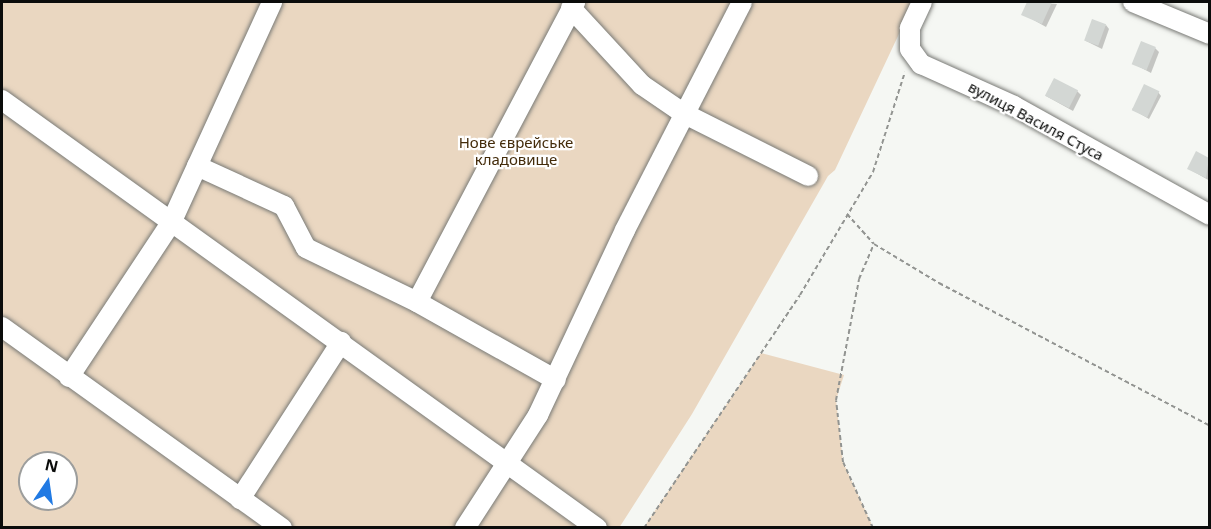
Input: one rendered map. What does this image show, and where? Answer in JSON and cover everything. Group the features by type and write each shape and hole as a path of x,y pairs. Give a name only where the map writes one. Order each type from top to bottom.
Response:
{"street":[{"path":"69,377 171,223 272,2"},
{"path":"465,528 538,415 683,113 742,2"},
{"path":"910,50 910,28 922,2"},
{"path":"1133,2 1209,34"},
{"path":"417,302 573,5 642,85 683,113 808,176"},
{"name":"вулиця Василя Стуса","path":"910,50 921,64 1014,106 1209,215"},
{"path":"2,100 507,461 597,528"},
{"path":"197,166 284,206 306,248 417,302 556,380"},
{"path":"2,327 282,528"},
{"path":"240,499 341,342"}],"path":[{"path":"644,528 800,295 873,172 898,102 910,50"},
{"path":"847,214 874,244 939,283 1209,426"},
{"path":"873,528 843,462 836,400 859,279 874,244"}],"green space":[{"name":"Нове єврейське кладовище","path":"2,2 914,2 835,170 828,176 692,414 619,528 2,527"},
{"path":"761,353 844,375 836,400 843,462 873,527 644,527"}],"building":[{"path":"1027,2 1052,2 1042,24 1021,15"},
{"path":"1092,19 1106,24 1098,46 1084,41"},
{"path":"1141,41 1156,47 1146,70 1132,64"},
{"path":"1054,78 1078,90 1069,108 1045,96"},
{"path":"1144,84 1159,91 1147,117 1132,110"},
{"path":"1196,151 1209,158 1206,178 1187,169"}]}
